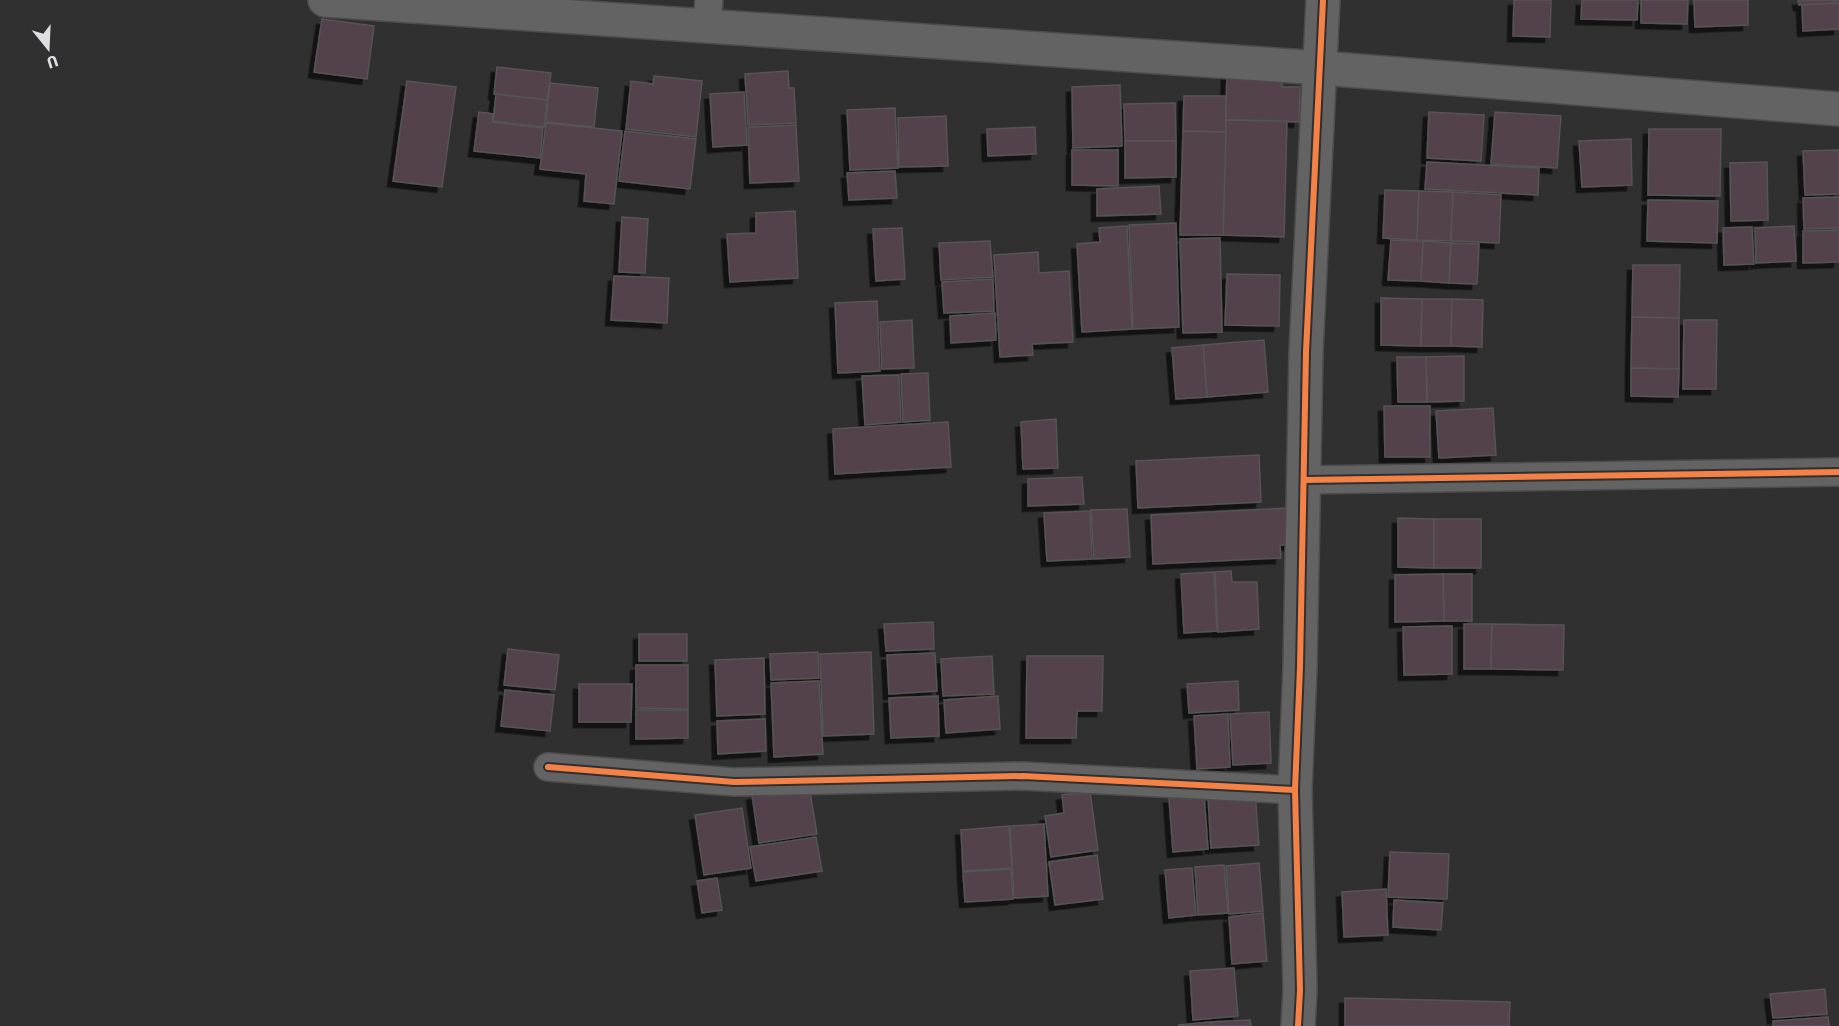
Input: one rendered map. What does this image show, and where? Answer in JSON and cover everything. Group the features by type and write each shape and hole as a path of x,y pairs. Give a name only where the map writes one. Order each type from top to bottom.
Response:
{"main road":[{"path":"325,0 560,17 708,12 931,42 1321,68 1839,109"},
{"path":"1298,1026 1295,790 1306,352 1323,0"}],"street":[{"path":"1304,480 1839,472"},
{"path":"548,767 734,782 1023,776 1295,790"}],"building":[{"path":"1514,0 1551,0 1550,37 1513,36"},
{"path":"1582,0 1638,0 1637,20 1581,19"},
{"path":"1641,0 1688,0 1687,24 1641,23"},
{"path":"1694,0 1748,0 1748,25 1695,27"},
{"path":"1798,0 1839,0 1839,3 1799,5"},
{"path":"1839,3 1839,29 1803,31 1802,5"},
{"path":"322,19 374,26 367,79 314,72"},
{"path":"497,67 551,73 547,100 494,94"},
{"path":"1227,68 1282,69 1282,87 1300,87 1299,122 1226,120"},
{"path":"788,71 789,88 794,88 796,123 748,125 745,74"},
{"path":"654,76 702,81 696,137 626,129 631,81 653,84"},
{"path":"407,81 456,87 442,187 393,181"},
{"path":"550,83 598,88 594,127 546,122"},
{"path":"1120,85 1122,146 1073,148 1072,87"},
{"path":"744,92 747,145 713,147 710,94"},
{"path":"496,94 547,100 544,127 493,121"},
{"path":"1184,96 1226,96 1226,132 1183,131"},
{"path":"1175,103 1176,141 1125,141 1124,104"},
{"path":"895,108 898,168 850,170 847,110"},
{"path":"479,112 493,114 492,122 543,128 540,158 474,151"},
{"path":"1429,112 1484,115 1481,161 1427,158"},
{"path":"1495,112 1561,116 1557,168 1491,164"},
{"path":"946,116 948,166 899,167 898,118"},
{"path":"1226,120 1287,121 1284,237 1223,235"},
{"path":"546,123 622,131 614,204 584,201 586,174 540,169"},
{"path":"796,125 799,181 750,183 748,127"},
{"path":"1035,127 1036,154 988,156 987,129"},
{"path":"1649,129 1721,129 1720,196 1648,195"},
{"path":"625,131 696,139 690,189 619,181"},
{"path":"1183,131 1226,132 1223,235 1180,235"},
{"path":"1631,139 1632,185 1582,187 1579,141"},
{"path":"1125,141 1176,141 1176,177 1125,178"},
{"path":"1072,150 1118,150 1118,186 1072,185"},
{"path":"1839,150 1839,194 1805,195 1803,151"},
{"path":"1427,162 1539,168 1538,195 1425,189"},
{"path":"1767,162 1768,220 1731,221 1730,163"},
{"path":"895,171 897,198 849,200 847,173"},
{"path":"1159,186 1161,214 1097,216 1097,189"},
{"path":"1385,190 1419,191 1417,240 1383,238"},
{"path":"1419,191 1453,192 1451,241 1417,240"},
{"path":"1453,192 1501,195 1499,243 1451,241"},
{"path":"1839,197 1839,228 1804,229 1803,198"},
{"path":"1648,200 1718,201 1717,243 1647,241"},
{"path":"795,211 798,278 730,282 727,234 756,233 756,213"},
{"path":"622,217 648,219 645,273 619,272"},
{"path":"1176,223 1179,327 1133,329 1129,225"},
{"path":"1127,226 1132,329 1082,332 1077,244 1100,242 1099,228"},
{"path":"1794,226 1796,261 1756,263 1755,228"},
{"path":"1752,227 1754,264 1724,265 1723,228"},
{"path":"902,228 905,279 876,281 873,229"},
{"path":"1839,230 1839,262 1803,263 1803,231"},
{"path":"1220,238 1222,332 1183,333 1180,239"},
{"path":"1391,240 1423,241 1421,281 1388,280"},
{"path":"990,241 993,277 941,280 939,243"},
{"path":"1423,241 1451,243 1449,283 1421,281"},
{"path":"1451,243 1479,244 1477,284 1449,283"},
{"path":"1038,252 1039,273 1069,271 1073,342 1032,344 1033,355 1000,357 994,255"},
{"path":"1633,265 1680,265 1679,318 1632,317"},
{"path":"1227,274 1280,275 1279,326 1225,325"},
{"path":"614,276 669,278 667,323 611,320"},
{"path":"993,279 994,311 944,313 942,282"},
{"path":"1381,298 1422,299 1421,346 1381,345"},
{"path":"1422,299 1452,299 1451,346 1421,346"},
{"path":"1452,299 1483,300 1482,347 1451,346"},
{"path":"877,301 880,371 838,373 835,303"},
{"path":"995,313 996,340 951,343 950,316"},
{"path":"1632,317 1679,318 1679,369 1631,368"},
{"path":"912,320 914,368 882,369 880,322"},
{"path":"1684,320 1717,320 1716,389 1683,389"},
{"path":"1264,340 1268,392 1207,397 1203,345"},
{"path":"1203,345 1207,397 1176,399 1172,348"},
{"path":"1464,356 1464,401 1427,402 1426,357"},
{"path":"1397,357 1426,357 1427,402 1398,402"},
{"path":"1631,368 1679,369 1678,397 1631,396"},
{"path":"928,373 930,420 903,422 901,374"},
{"path":"899,375 901,422 865,425 862,376"},
{"path":"1384,406 1430,406 1430,457 1385,457"},
{"path":"1493,408 1496,455 1439,458 1436,411"},
{"path":"1056,419 1058,468 1023,469 1021,422"},
{"path":"948,422 951,467 835,474 833,429"},
{"path":"1259,455 1261,502 1138,508 1136,461"},
{"path":"1082,477 1084,504 1028,506 1028,479"},
{"path":"1288,508 1290,545 1280,545 1281,558 1153,564 1151,515"},
{"path":"1127,509 1130,557 1094,559 1091,510"},
{"path":"1090,511 1092,559 1047,561 1044,513"},
{"path":"1398,518 1434,519 1434,568 1398,567"},
{"path":"1434,519 1481,519 1481,568 1434,568"},
{"path":"1231,571 1232,582 1257,582 1259,629 1218,632 1215,572"},
{"path":"1214,572 1217,631 1184,633 1181,574"},
{"path":"1443,574 1472,574 1472,621 1444,621"},
{"path":"1443,574 1444,621 1395,622 1395,575"},
{"path":"933,622 934,649 886,651 884,624"},
{"path":"1464,624 1492,624 1491,669 1464,669"},
{"path":"1492,624 1564,625 1563,670 1491,669"},
{"path":"1452,626 1452,674 1404,675 1403,627"},
{"path":"639,634 687,634 687,661 639,661"},
{"path":"508,649 559,655 555,690 504,685"},
{"path":"818,652 819,678 771,680 770,654"},
{"path":"871,652 874,734 823,736 820,654"},
{"path":"935,653 937,691 889,694 887,655"},
{"path":"992,656 994,694 943,696 941,659"},
{"path":"1027,656 1103,656 1102,711 1077,711 1076,738 1026,738"},
{"path":"764,658 765,714 717,716 715,660"},
{"path":"636,665 688,665 688,709 636,708"},
{"path":"819,681 823,754 774,757 771,683"},
{"path":"1238,681 1239,710 1189,713 1187,684"},
{"path":"579,684 632,684 631,722 579,722"},
{"path":"505,690 554,695 550,731 501,726"},
{"path":"938,696 939,736 891,738 889,698"},
{"path":"998,696 1000,729 946,733 944,700"},
{"path":"636,710 688,710 688,738 636,739"},
{"path":"1269,712 1271,763 1233,765 1230,714"},
{"path":"1228,714 1230,767 1197,769 1194,716"},
{"path":"765,719 766,751 718,754 717,721"},
{"path":"809,786 817,834 759,843 752,795"},
{"path":"1090,791 1098,850 1051,857 1045,816 1064,813 1062,795"},
{"path":"1255,792 1259,845 1211,848 1208,796"},
{"path":"1204,795 1208,849 1173,852 1169,798"},
{"path":"742,808 751,868 704,875 695,815"},
{"path":"1044,824 1048,896 1014,898 1010,826"},
{"path":"1009,826 1012,868 963,871 961,830"},
{"path":"816,837 822,871 756,881 750,847"},
{"path":"1390,852 1449,854 1447,899 1388,897"},
{"path":"1097,855 1103,899 1055,905 1049,862"},
{"path":"1259,863 1263,911 1229,914 1226,866"},
{"path":"1224,865 1228,913 1198,915 1195,867"},
{"path":"1192,868 1196,915 1169,918 1165,870"},
{"path":"1011,869 1013,899 965,902 963,872"},
{"path":"717,878 722,910 702,913 697,881"},
{"path":"1386,889 1388,935 1344,937 1342,892"},
{"path":"1394,900 1443,903 1441,930 1393,927"},
{"path":"1263,913 1267,961 1232,964 1229,917"},
{"path":"1234,968 1238,1016 1193,1020 1190,971"},
{"path":"1825,989 1827,1014 1773,1018 1770,994"},
{"path":"1345,998 1510,1002 1509,1026 1345,1026"},
{"path":"1828,1017 1829,1026 1773,1026 1773,1021"},
{"path":"1250,1020 1251,1026 1212,1026 1211,1022"},
{"path":"1210,1022 1210,1026 1179,1026 1179,1025"}],"cycle path":[{"path":"1298,1026 1300,990 1295,790 1300,667 1306,352 1323,0"},
{"path":"1304,480 1839,472"},
{"path":"548,767 734,782 1023,776 1295,790"}]}
